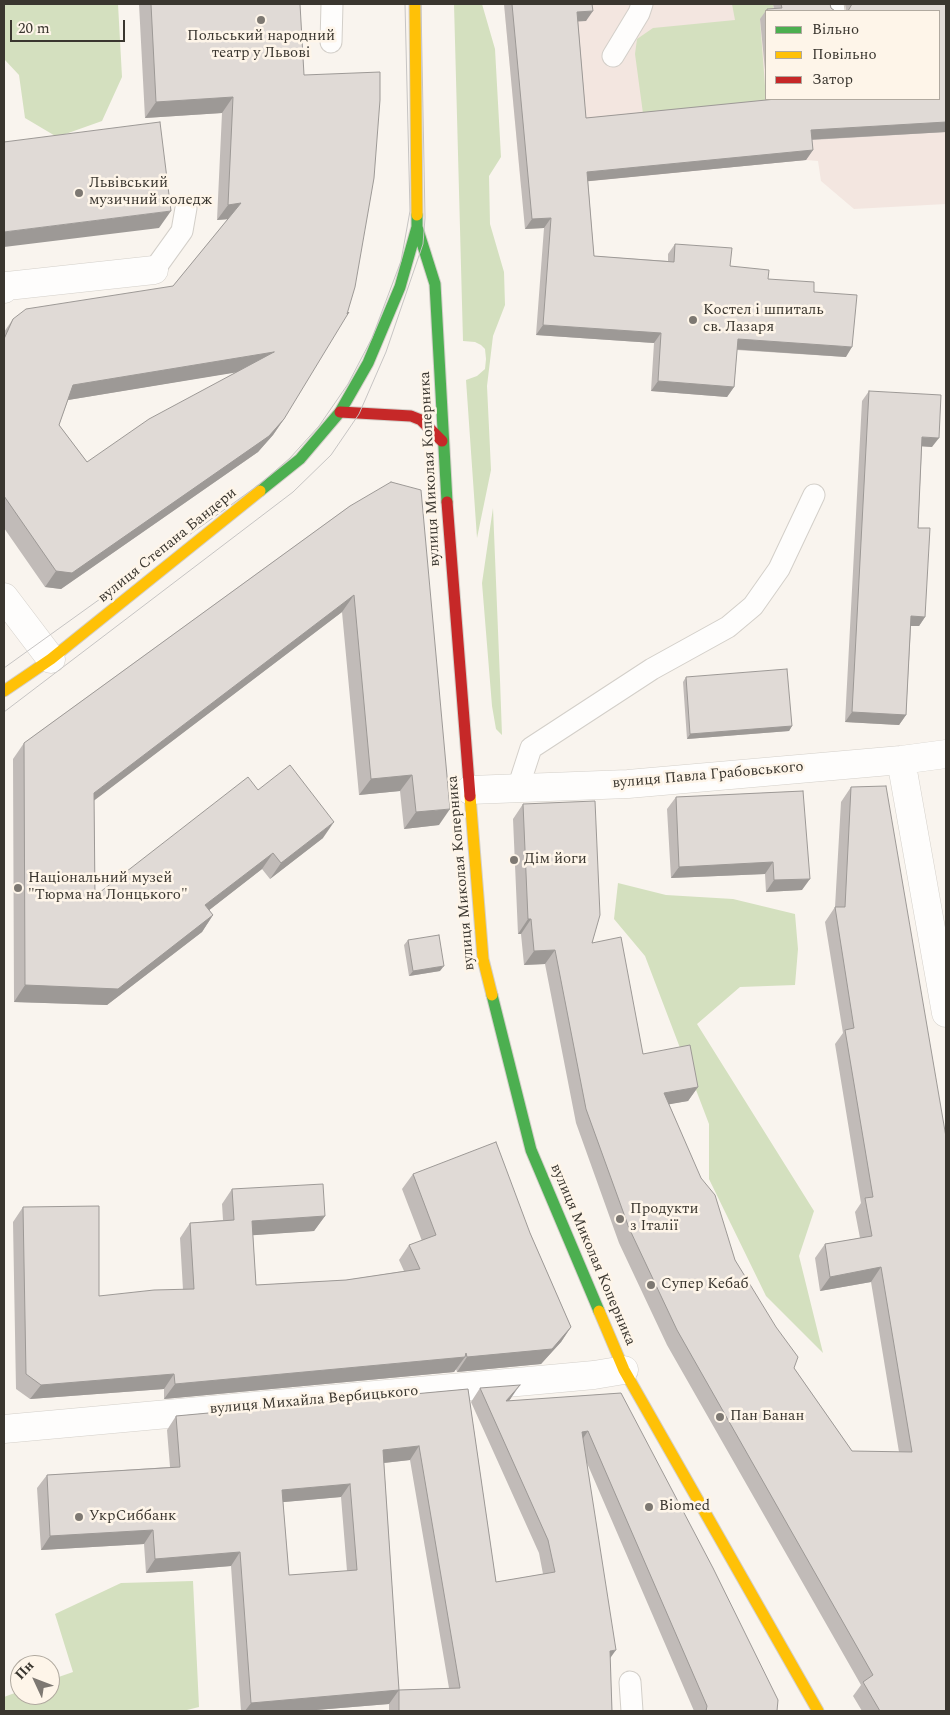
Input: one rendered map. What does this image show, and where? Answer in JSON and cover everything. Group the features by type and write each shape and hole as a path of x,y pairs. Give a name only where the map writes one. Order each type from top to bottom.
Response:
{"main road":[{"name":"вулиця Миколая Коперника","path":"415,4 417,227 435,284 441,378 442,441 461,707 470,790 483,959 531,1150 624,1370 812,1705 818,1711"},
{"name":"вулиця Степана Бандери","path":"4,691 51,659 300,459 340,412 368,363 400,287 417,227"},
{"path":"340,412 411,416 421,420 442,441"}],"street":[{"path":"4,288 8,286 154,270"},
{"path":"4,597 51,659"},
{"name":"вулиця Павла Грабовського","path":"470,790 628,784 901,760 946,754"},
{"path":"901,760 946,1013"},
{"name":"вулиця Михайла Вербицького","path":"4,1429 574,1377 624,1370"}],"lane":[{"path":"331,42 332,4"},
{"path":"613,56 639,13 642,4"},
{"path":"154,270 182,231 186,208"},
{"path":"518,788 531,748 652,669 728,627 753,606 779,569 814,495"},
{"path":"630,1682 632,1711"}],"shaded area":[{"path":"504,4 946,4 946,204 854,209 821,181 818,161 806,160 521,188"}],"green space":[{"path":"4,4 118,4 122,77 102,121 57,137 25,118 19,75 4,59"},
{"path":"454,4 482,4 495,49 501,157 489,176 490,224 504,272 505,305 493,336 487,386 491,470 477,538 466,380 477,376 485,369 486,359 485,349 481,345 475,342 463,341"},
{"path":"732,4 773,4 774,10 765,10 760,20 765,100 769,109 644,121 635,54 637,39 653,28 735,20"},
{"path":"493,508 502,735 496,729 492,706 482,583"},
{"path":"618,883 666,895 733,899 795,914 798,949 795,985 740,987 697,1024 814,1211 799,1256 823,1353 766,1296 709,1179 709,1124 645,956 614,919"},
{"path":"193,1581 199,1707 183,1711 4,1711 4,1697 10,1695 10,1705 60,1705 60,1677 73,1672 55,1614 121,1583"}],"building":[{"path":"151,4 300,4 304,75 380,72 380,100 374,178 355,287 347,314 349,312 284,419 269,436 72,573 56,571 4,496 4,339 13,319 26,309 173,286 241,203 228,205 233,97 156,102","holes":["274,352 149,419 87,462 59,425 73,385"]},
{"path":"512,4 592,4 593,11 577,12 586,118 766,100 940,100 940,10 849,10 852,4 946,4 946,122 811,130 813,150 587,172 594,256 674,262 675,244 732,248 730,266 769,270 768,279 814,282 814,292 857,295 852,347 738,339 734,387 658,381 661,333 543,325 551,218 532,219"},
{"path":"781,4 830,4 834,10 767,10 782,8"},
{"name":"Львівський музичний коледж","path":"160,122 171,211 4,232 4,142"},
{"path":"869,391 941,395 939,438 922,437 918,528 930,528 925,617 911,616 906,715 852,712"},
{"path":"391,482 421,490 450,809 416,812 412,775 371,779 354,595 94,793 95,896 248,777 258,790 290,765 334,822 281,863 273,853 205,905 213,915 118,989 25,985 24,743 350,506"},
{"path":"787,669 792,726 690,734 686,677"},
{"path":"886,786 946,1137 946,1711 880,1711 863,1682 873,1675 677,1330 629,1228 586,1109 555,950 534,951 531,919 528,919 523,804 595,801 600,915 592,943 621,937 643,1054 690,1045 698,1087 664,1093 701,1178 715,1195 735,1260 776,1327 798,1357 794,1368 852,1451 912,1452 881,1267 830,1277 825,1244 872,1236 865,1198 873,1197 845,1030 854,1028 835,907 845,907 851,787"},
{"path":"803,791 810,879 774,880 773,862 679,867 676,797"},
{"path":"439,935 444,966 413,971 408,940"},
{"path":"496,1142 530,1233 571,1327 552,1349 467,1357 466,1353 465,1357 175,1384 174,1374 41,1385 26,1374 23,1207 99,1206 99,1296 154,1290 194,1289 190,1223 234,1220 232,1189 323,1184 325,1216 252,1221 256,1285 346,1280 420,1269 409,1245 436,1235 413,1174"},
{"path":"520,1385 506,1401 621,1393 713,1568 778,1700 777,1711 706,1711 707,1706 588,1431 582,1432 616,1650 610,1651 612,1711 399,1711 399,1690 251,1703 240,1552 155,1559 153,1530 50,1536 47,1475 180,1467 176,1416 468,1389 496,1582 555,1572 548,1540 480,1388","holes":["419,1446 460,1688 399,1690 383,1450","350,1484 357,1570 289,1575 282,1490"]}],"tram line":[{"path":"4,668 260,484 290,458 319,426 348,384 372,338 401,261 410,211 405,4"},
{"path":"4,712 293,492 331,455 359,414 386,352 423,244 425,218 421,4"}],"traffic: fast":[{"path":"417,215 417,227 435,284 447,502"},
{"path":"260,491 300,459 340,412 368,363 400,287 417,227"},
{"path":"492,995 531,1150 599,1311"}],"traffic: slow":[{"path":"415,4 417,215"},
{"path":"4,691 51,659 260,491"},
{"path":"470,796 483,959 492,995"},
{"path":"599,1311 624,1370 818,1711"}],"traffic: jam":[{"path":"340,412 411,416 421,420 442,441"},
{"path":"447,502 470,796"}],"place":[{"name":"Польський народний театр у Львові","path":"261,20"},
{"name":"Львівський музичний коледж","path":"79,193"},
{"name":"Костел і шпиталь св. Лазаря","path":"693,320"},
{"name":"Дім йоги","path":"514,860"},
{"name":"Національний музей \"Тюрма на Лонцького\"","path":"18,888"},
{"name":"Продукти з Італії","path":"620,1219"},
{"name":"Супер Кебаб","path":"651,1285"},
{"name":"Пан Банан","path":"720,1417"},
{"name":"Biomed","path":"649,1507"},
{"name":"УкрСиббанк","path":"79,1517"}]}
